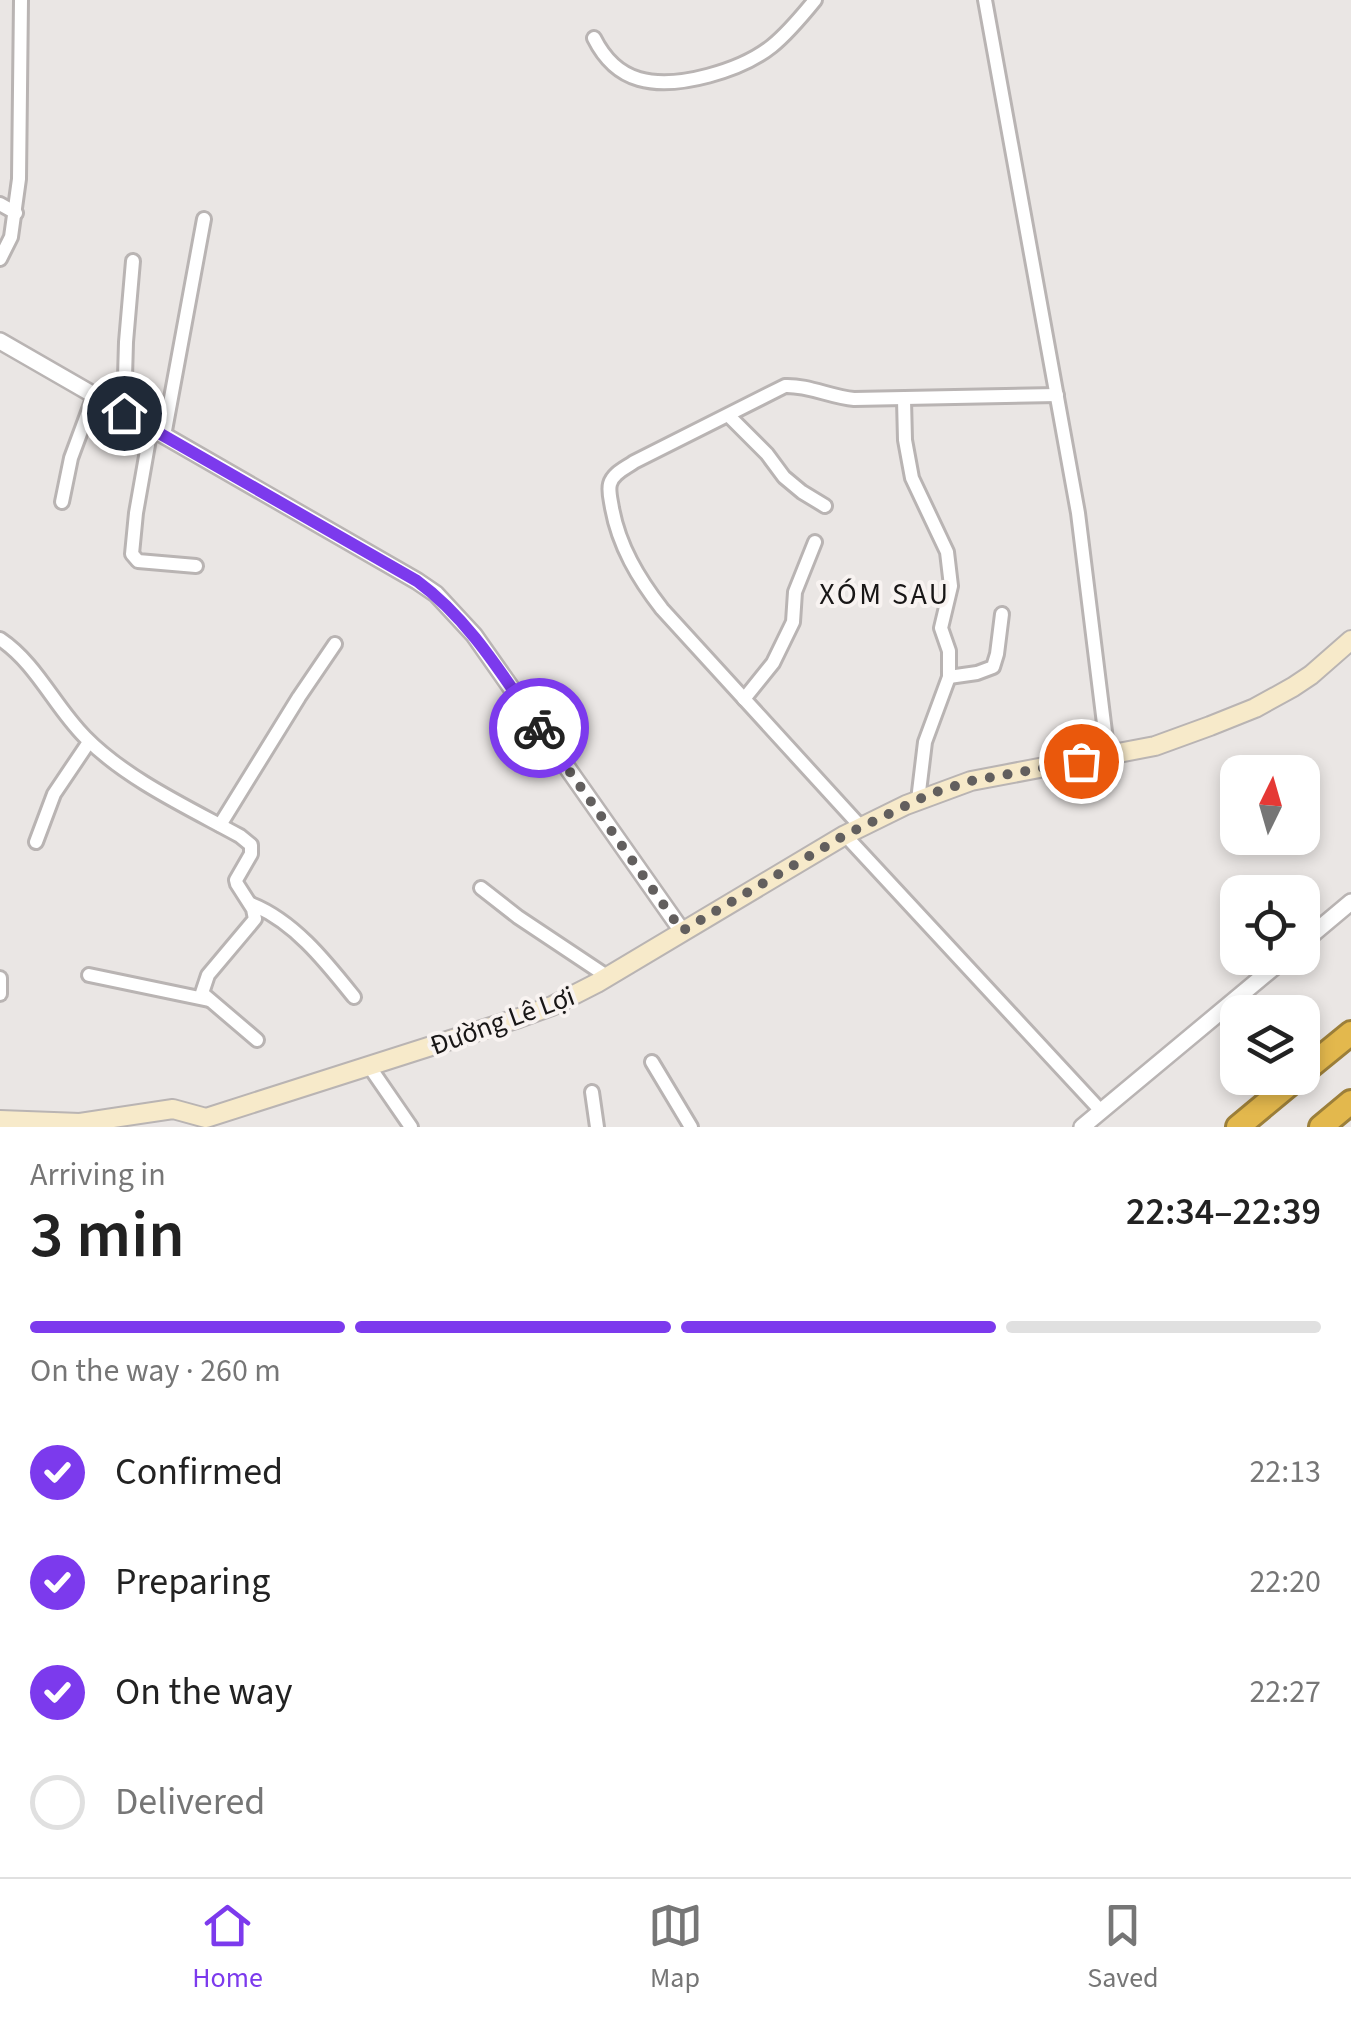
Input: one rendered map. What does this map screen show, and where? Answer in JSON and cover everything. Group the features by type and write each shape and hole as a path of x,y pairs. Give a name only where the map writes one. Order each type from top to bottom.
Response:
{"highway":[{"path":"1320,1059 1351,1033"},
{"path":"1238,1127 1276,1095"},
{"path":"1321,1127 1351,1102"}],"main road":[{"name":"Đường Lê Lợi","path":"0,1120 81,1125 173,1110 206,1118 519,1018 608,977 853,832 918,800 971,781 1155,746 1256,708 1311,676 1351,640"}],"street":[{"path":"0,259 11,237 16,213 21,0"},
{"path":"594,38 609,62 636,78 652,82 689,79 734,67 771,47 815,0"},
{"path":"985,0 1078,514 1108,756"},
{"path":"0,204 16,213"},
{"path":"196,566 138,561 132,554 136,513 158,432 204,219"},
{"path":"124,413 133,261"},
{"path":"0,341 436,594 474,635 682,931"},
{"path":"1057,396 837,398 790,385 634,462 616,474 610,484 610,496 622,545 642,583 662,609 744,700 853,832 1101,1111"},
{"path":"62,502 71,458 94,396"},
{"path":"904,400 905,440 912,478 939,535 950,567 951,586 940,628 950,660 949,677 925,742 918,800"},
{"path":"729,416 784,477 825,506"},
{"path":"744,700 773,664 793,622 795,592 816,542"},
{"path":"949,677 993,666 1002,614"},
{"path":"0,638 35,671 60,710 89,742 153,788 252,845 236,880 254,914 252,924 216,964 203,984 202,993 258,1040"},
{"path":"220,825 299,696 336,644"},
{"path":"36,842 54,794 89,742"},
{"path":"480,888 608,977"},
{"path":"1320,927 1351,902"},
{"path":"250,904 289,927 354,997"},
{"path":"89,975 208,1000"},
{"path":"1082,1127 1265,975"},
{"path":"0,978 0,994"},
{"path":"652,1062 690,1127"},
{"path":"369,1066 411,1127"},
{"path":"592,1092 597,1127"}],"way so far":[{"path":"539,728 682,931 845,835 930,794 971,781 1081,761"}],"district":[{"name":"XÓM SAU","path":"885,594"}],"route":[{"path":"124,413 436,594 474,635 539,728"}]}
